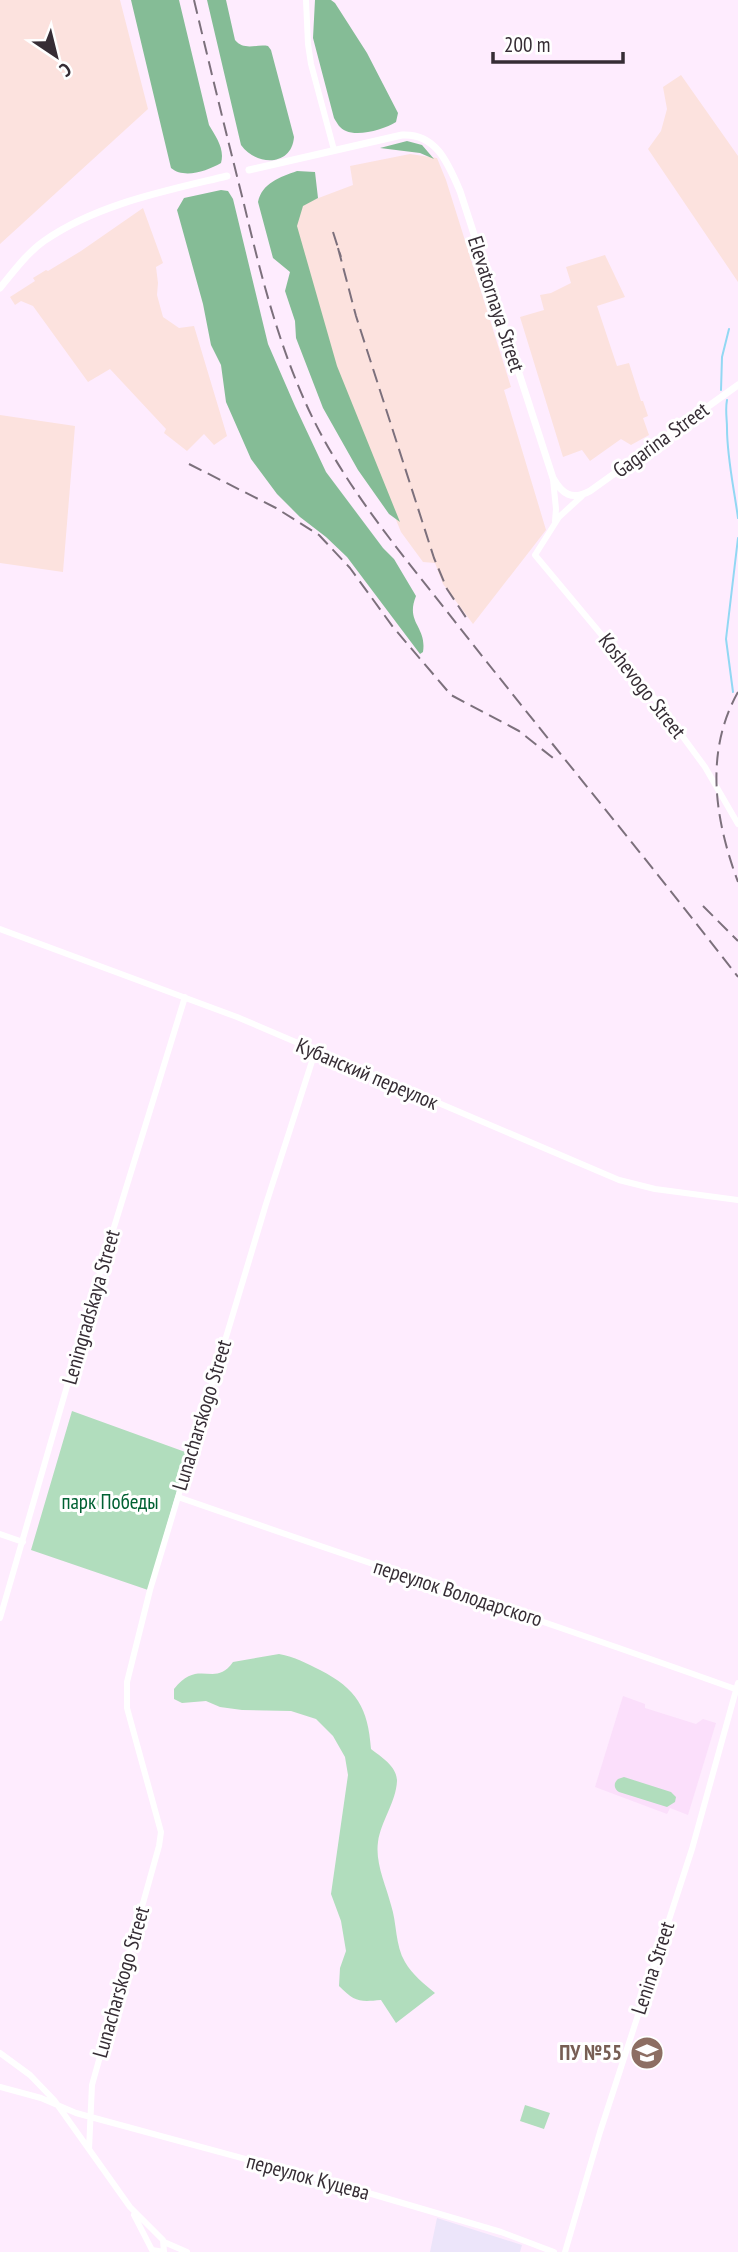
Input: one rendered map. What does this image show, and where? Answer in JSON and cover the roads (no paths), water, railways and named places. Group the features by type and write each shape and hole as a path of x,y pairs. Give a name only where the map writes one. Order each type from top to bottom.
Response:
{"main road":[{"name":"Elevatornaya Street","path":"334,150 402,135 418,136 434,145 446,160 460,191 553,478 566,494 584,494"},
{"path":"249,170 334,150"},
{"path":"0,288 42,242 77,221 162,192 227,176"},
{"name":"Gagarina Street","path":"584,494 738,385"}],"street":[{"path":"306,0 311,64 334,150"},
{"name":"Elevatornaya Street","path":"553,478 555,522"},
{"name":"Gagarina Street","path":"535,555 555,522 584,494"},
{"name":"Koshevogo Street","path":"535,555 655,699 716,784 738,824"},
{"name":"Кубанский переулок","path":"0,929 185,997 619,1180 655,1189 738,1200"},
{"name":"Leningradskaya Street","path":"0,1618 98,1279 185,997"},
{"name":"Lunacharskogo Street","path":"89,2149 92,2084 161,1832 127,1708 127,1682 150,1590 266,1204 315,1052"},
{"name":"переулок Володарского","path":"178,1497 737,1687"},
{"path":"0,1534 23,1542"},
{"name":"Lenina Street","path":"565,2252 600,2132 692,1849 737,1687"},
{"name":"переулок Куцева","path":"0,2053 30,2075 60,2107"},
{"name":"переулок Куцева","path":"0,2087 41,2098 89,2116 454,2218 554,2252"},
{"path":"60,2107 159,2248 187,2252"},
{"path":"130,2207 159,2248"}],"waterway":[{"path":"721,390 722,357 729,329"},
{"path":"727,400 728,450 738,518"},
{"path":"733,692 726,639 738,538"}],"railway":[{"path":"194,0 268,300 293,373 318,429 354,489 395,546 738,977"},
{"path":"333,232 341,257"},
{"path":"338,248 356,316 434,558 447,589 469,622"},
{"path":"189,464 276,508 319,535 350,568 393,627 451,695 519,731 553,758"},
{"path":"738,692 727,715 717,763 719,811 738,882"},
{"path":"703,906 738,941"}],"place":[{"name":"ПУ №55","path":"647,2053"}],"park label":[{"name":"парк Победы","path":"110,1502"}]}
